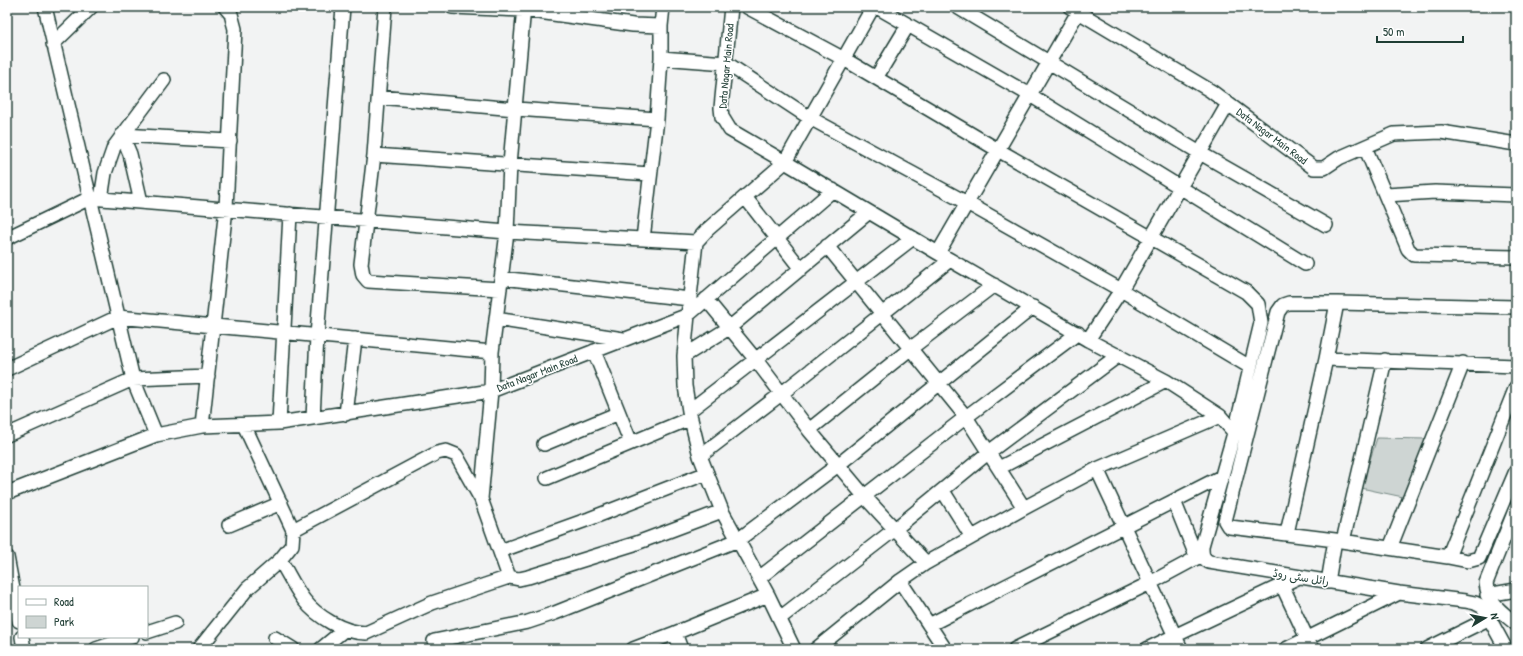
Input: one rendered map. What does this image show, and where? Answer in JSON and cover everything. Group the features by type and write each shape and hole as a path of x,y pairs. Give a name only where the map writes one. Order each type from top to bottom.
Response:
{"street":[{"path":"45,7 96,198 118,317 133,379 156,435"},
{"path":"54,44 91,7"},
{"path":"202,426 226,208 230,141 235,29 231,14 225,7"},
{"path":"313,418 317,336 343,7"},
{"path":"385,7 374,155 361,264 363,275 368,280 500,284 690,299"},
{"path":"452,7 524,8 633,25 661,26"},
{"path":"643,239 657,119 663,7"},
{"name":"Data Nagar Main Road","path":"731,7 722,108 722,117 730,130 1083,337 1166,381 1220,416 1233,431"},
{"path":"747,7 844,59 998,150 1152,237 1246,292 1258,304 1261,322 1238,419 1233,431 1199,557 1150,583 1015,649"},
{"path":"794,649 768,595 722,511 700,456 685,386 684,356 696,242 707,230 785,162 873,7"},
{"path":"877,7 1030,95 1305,264"},
{"path":"957,7 1200,153 1326,225"},
{"name":"Data Nagar Main Road","path":"524,8 510,164 507,232 492,352 490,391 688,314 833,190"},
{"path":"938,253 1049,62 1074,10"},
{"name":"Data Nagar Main Road","path":"1074,10 1211,91 1314,168 1324,168 1339,158 1394,134 1441,132 1516,144"},
{"path":"876,78 908,25"},
{"path":"661,58 726,63 810,118 967,203 1121,290 1250,367"},
{"path":"96,198 114,147 164,80"},
{"path":"379,97 657,119"},
{"path":"759,578 966,417 1083,337 1121,290 1228,104"},
{"path":"122,135 230,141"},
{"path":"122,135 130,154 141,202"},
{"path":"1365,147 1408,249 1414,255 1516,257"},
{"path":"374,155 650,174"},
{"path":"1386,195 1435,192 1516,195"},
{"path":"745,197 801,269"},
{"path":"7,238 96,198 507,232 696,242"},
{"path":"684,356 729,328 869,212"},
{"path":"279,423 290,214"},
{"path":"547,478 631,443 690,414 756,360 913,238"},
{"path":"827,246 966,417 1024,508"},
{"path":"700,456 950,260"},
{"path":"809,430 910,349 994,285"},
{"path":"706,300 756,360 809,430 838,465 926,564"},
{"path":"1516,307 1290,303 1280,308 1225,521 1230,527 1339,540 1448,557 1468,562 1479,558 1516,471"},
{"path":"1287,533 1337,303"},
{"path":"434,641 528,622 555,613 738,540 838,465 1033,307"},
{"path":"7,369 118,317 492,352"},
{"path":"496,319 625,339"},
{"path":"346,414 355,339"},
{"path":"594,351 631,443"},
{"path":"780,618 895,529 989,452 1118,355"},
{"path":"1326,359 1516,366"},
{"path":"1328,582 1385,360"},
{"path":"1390,548 1463,363"},
{"path":"7,434 133,379 208,376"},
{"path":"999,468 1166,381"},
{"path":"1448,557 1516,387"},
{"path":"7,493 156,435 202,426 279,423 490,391 481,499"},
{"path":"544,444 620,413"},
{"path":"816,649 900,581 926,564 1024,508 1097,469 1220,416"},
{"path":"199,649 247,588 280,560 292,545 293,530 244,425"},
{"path":"293,530 398,473 437,453 446,451 456,454 481,499 509,576"},
{"path":"1097,469 1182,649"},
{"path":"500,551 589,519 707,473"},
{"path":"929,624 1124,527 1221,476"},
{"path":"942,491 972,538"},
{"path":"1174,501 1199,557"},
{"path":"229,525 281,503"},
{"path":"1516,508 1486,583 1487,595 1494,605 1516,624"},
{"path":"280,560 304,601 313,610 344,630 356,633 366,633 432,603 509,576 519,579 528,577 634,544 722,511"},
{"path":"7,557 18,616"},
{"name":"رائل سٹی روڈ","path":"1199,557 1209,562 1328,582 1475,603 1483,607 1506,649"},
{"path":"1147,649 1299,577"},
{"path":"900,581 945,649"},
{"path":"1282,585 1309,644"},
{"path":"1487,595 1516,590"},
{"path":"1286,649 1309,644 1399,593"},
{"path":"633,649 768,595"},
{"path":"1427,649 1490,618"},
{"path":"148,632 175,623"},
{"path":"321,649 344,630"},
{"path":"675,633 681,649"},
{"path":"22,638 24,649"},
{"path":"96,649 129,638"},
{"path":"275,638 293,649"}],"green space":[{"path":"1377,438 1426,439 1403,497 1361,488"}]}
